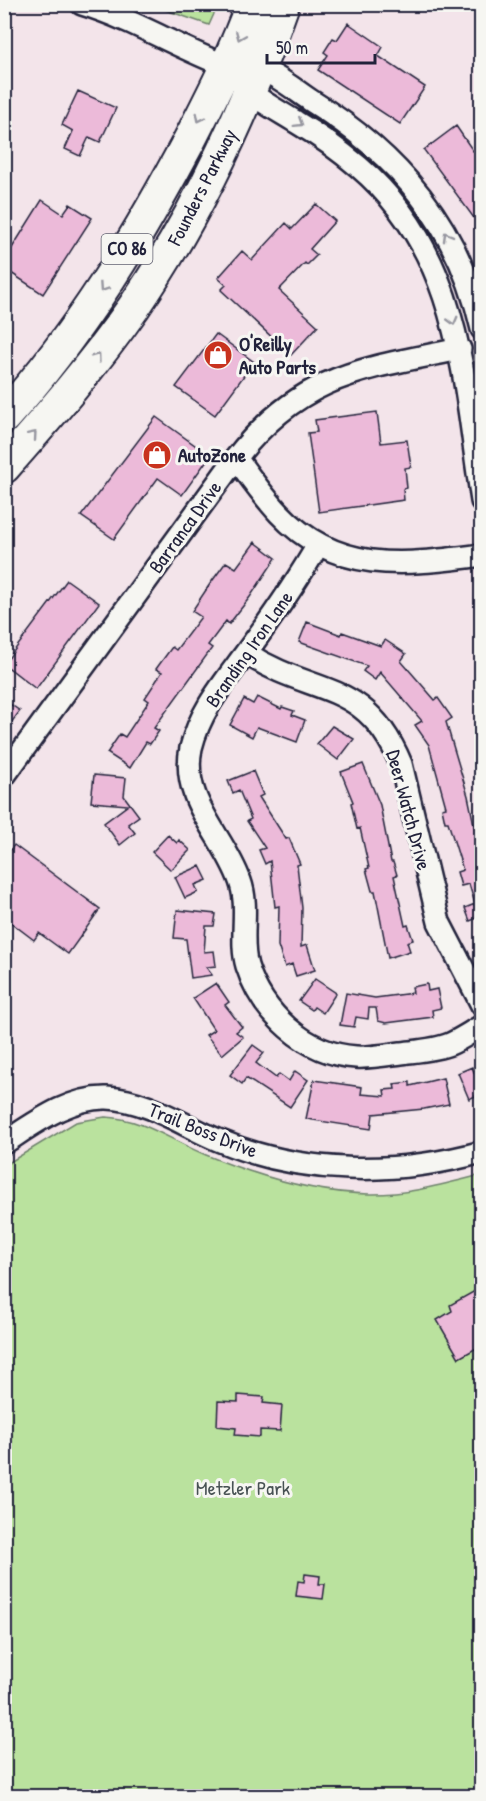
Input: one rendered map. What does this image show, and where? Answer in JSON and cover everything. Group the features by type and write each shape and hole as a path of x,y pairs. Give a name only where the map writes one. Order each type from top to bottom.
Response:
{"highway":[{"name":"Founders Parkway","path":"4,417 60,348 106,284 171,175 226,66 252,4"},
{"name":"Founders Parkway","path":"4,467 68,394 134,307 205,187 254,81 284,4"}],"street":[{"path":"82,4 134,23 254,81 329,112 390,160 428,206 454,247 475,300 482,329"},
{"path":"254,81 361,169 399,210 435,268 461,297 475,300"},
{"path":"435,268 452,314 460,349 482,501"},
{"name":"Barranca Drive","path":"4,776 236,458 276,415 322,384 366,368 460,349"},
{"path":"236,458 278,512 318,544 347,557 410,564 482,555"},
{"name":"Branding Iron Lane","path":"318,544 246,653 208,704 198,726 189,764 194,797 233,864 241,883 247,964 266,1006 279,1021 312,1044 333,1053 355,1057 418,1051 448,1044 482,1026"},
{"name":"Deer Watch Drive","path":"246,653 270,669 330,688 352,700 380,725 393,745 401,764 439,922 482,1005"},
{"name":"Trail Boss Drive","path":"4,1143 55,1112 75,1103 107,1098 141,1104 247,1150 310,1165 381,1169 416,1167 482,1152"}],"green space":[{"path":"151,5 218,5 209,25"},
{"name":"Metzler Park","path":"105,1117 119,1118 145,1126 225,1163 307,1187 348,1193 383,1194 426,1188 481,1175 481,1796 8,1796 5,1782 5,1165 76,1122"}],"building":[{"path":"348,23 383,47 378,56 425,87 400,124 318,70 328,55 324,52 333,38 337,40"},
{"path":"78,91 116,108 100,142 89,137 80,156 65,149 73,131 62,125"},
{"path":"456,126 473,151 482,145 482,229 424,150"},
{"path":"42,200 63,214 70,204 92,218 43,294 11,273 7,256"},
{"path":"316,204 335,221 310,249 317,255 307,265 305,263 279,290 318,326 291,355 221,290 226,285 218,278 242,251 252,260 286,223 292,229"},
{"path":"216,334 254,362 215,415 176,387"},
{"path":"377,412 381,443 407,440 411,467 405,468 407,488 403,489 404,500 319,512 308,433 317,432 315,420"},
{"path":"156,417 210,456 182,495 158,478 114,539 81,516"},
{"path":"255,542 276,558 229,624 226,621 208,645 212,648 154,728 159,731 150,744 146,742 130,768 107,753 120,734 125,737 149,701 145,698 162,672 156,669 172,647 176,650 201,617 192,611 210,584 226,562 236,568"},
{"path":"67,580 99,603 36,689 4,664"},
{"path":"307,622 341,635 342,632 381,646 385,640 406,654 401,661 435,700 438,698 452,718 446,722 468,796 476,834 479,832 482,839 482,916 470,921 465,908 475,904 469,884 461,886 457,872 463,870 448,822 445,822 442,808 446,807 429,745 415,725 422,721 380,672 375,680 363,671 367,666 299,642"},
{"path":"257,697 281,709 282,707 294,711 292,715 305,720 297,742 257,727 252,737 230,725 244,699 253,704"},
{"path":"4,700 20,711 4,732"},
{"path":"332,726 354,739 338,760 317,744"},
{"path":"363,764 380,805 391,862 393,862 397,875 394,876 405,926 408,925 413,940 407,942 410,951 388,958 375,891 372,891 366,869 369,868 360,828 357,829 351,803 353,802 341,772"},
{"path":"253,771 263,795 259,797 286,839 289,838 300,864 297,865 302,908 301,947 307,945 315,970 296,976 292,964 285,967 278,946 279,906 275,907 270,861 265,864 259,850 265,848 247,821 251,819 239,790 233,793 228,781"},
{"path":"94,775 126,778 124,796 139,816 128,824 135,833 120,845 104,823 128,805 91,802"},
{"path":"168,835 177,843 179,840 190,850 171,870 152,852"},
{"path":"14,845 100,909 68,954 39,933 34,940 5,918 9,912 4,908 4,858"},
{"path":"200,866 207,880 195,885 198,892 185,898 175,877"},
{"path":"177,910 216,914 214,926 206,926 204,952 214,951 216,966 206,967 212,975 191,978 186,939 174,938"},
{"path":"315,979 336,993 323,1013 314,1007 312,1010 299,1001"},
{"path":"216,983 229,1002 225,1005 242,1027 236,1032 243,1037 222,1055 206,1035 214,1030 193,998"},
{"path":"427,984 428,991 437,989 441,1008 432,1010 433,1017 386,1023 378,1021 376,1008 369,1008 368,1019 356,1017 354,1027 340,1025 346,993 375,998 413,993 412,987"},
{"path":"253,1045 264,1053 256,1063 276,1078 279,1074 289,1081 295,1071 308,1080 290,1107 246,1078 242,1084 230,1075"},
{"path":"472,1067 476,1077 482,1075 482,1093 469,1099 458,1073"},
{"path":"443,1078 449,1104 373,1114 371,1129 306,1119 314,1080 362,1087 361,1094 385,1096 384,1090 395,1089 394,1084 410,1082 410,1086"},
{"path":"482,1287 482,1345 459,1358 437,1320 452,1311 450,1305"},
{"path":"238,1395 264,1397 263,1403 282,1405 280,1431 260,1430 260,1437 235,1435 236,1428 217,1426 218,1401 238,1402"},
{"path":"305,1574 320,1576 319,1584 325,1584 323,1599 296,1596 298,1581 304,1582"}],"place":[{"name":"O'Reilly Auto Parts","path":"218,355"},
{"name":"AutoZone","path":"157,455"}]}
